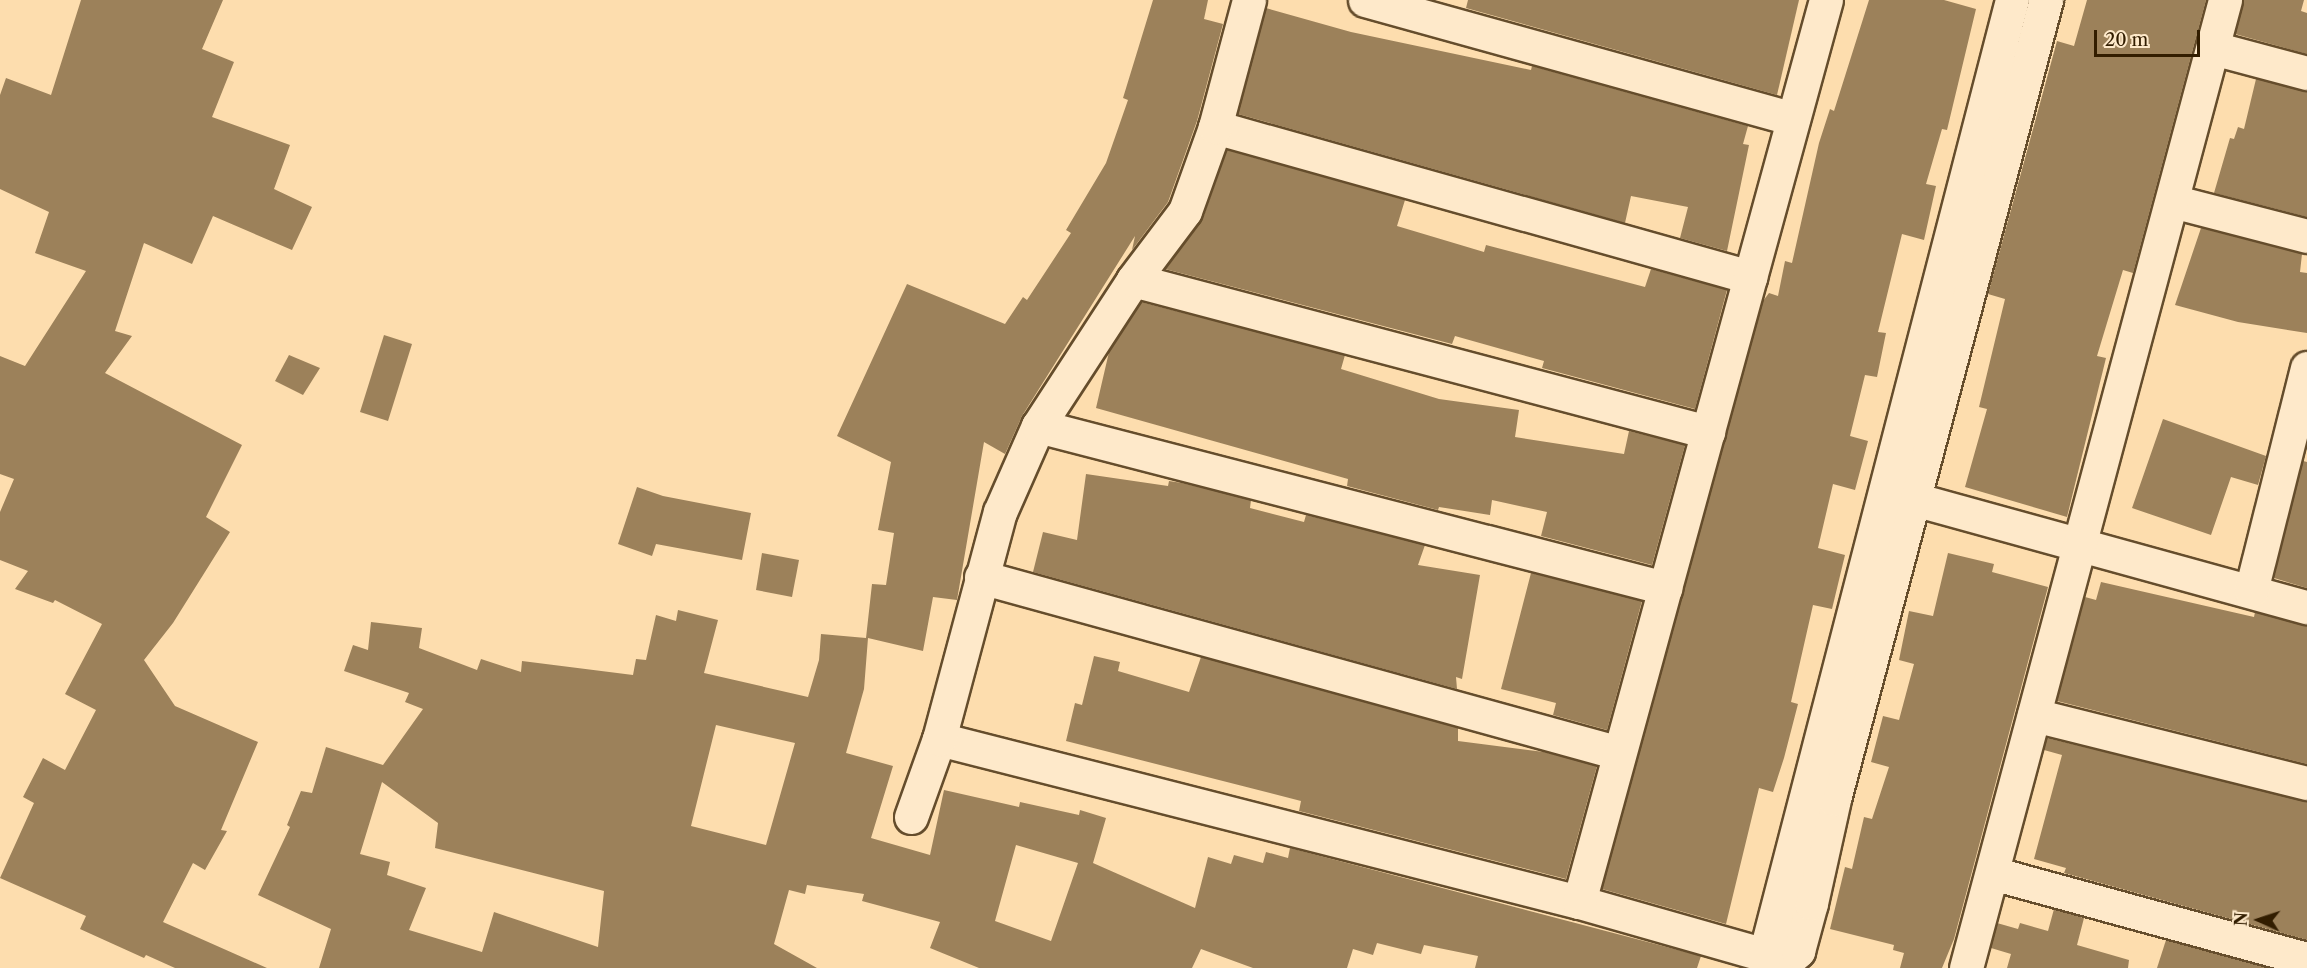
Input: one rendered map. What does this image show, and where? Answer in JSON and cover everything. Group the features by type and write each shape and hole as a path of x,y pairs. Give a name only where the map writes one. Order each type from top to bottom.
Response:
{"street":[{"path":"911,817 939,739 1000,512 1038,426 1133,280 1185,211 1215,127 1249,0"},
{"path":"1365,0 1793,119"},
{"path":"1579,902 1826,0"},
{"path":"939,739 1579,902 1765,955 1790,958 1798,951 2012,0"},
{"path":"1899,495 2045,0"},
{"path":"1966,968 2225,0"},
{"path":"2213,48 2307,73"},
{"path":"1215,127 1750,277"},
{"path":"2172,201 2307,236"},
{"path":"1133,280 1708,432"},
{"path":"2251,591 2301,415 2307,368"},
{"path":"1038,426 1665,588"},
{"path":"1899,495 2307,607"},
{"path":"981,577 1619,753"},
{"path":"2034,715 2307,783"},
{"path":"1992,873 2307,958"}],"building":[{"path":"81,0 223,0 202,49 234,62 212,117 290,145 274,189 312,207 292,250 213,216 192,264 144,243 115,331 132,336 105,373 242,445 206,517 230,532 173,623 144,660 175,706 258,742 221,830 227,831 205,870 193,863 163,922 267,968 175,968 146,955 144,958 80,929 86,916 0,878 34,803 23,797 43,758 65,770 96,710 65,694 102,624 55,600 53,603 15,589 28,571 0,560 0,512 14,479 0,474 0,356 25,366 86,271 35,253 49,212 0,189 0,95 6,78 51,95"},
{"path":"1153,0 1208,0 1204,19 1223,24 1197,121 1168,202 1132,250 1135,236 1022,416 1005,454 984,442 957,600 933,597 923,651 868,638 864,689 846,753 893,766 871,838 930,855 944,790 1019,807 1020,802 1079,815 1080,810 1106,818 1093,863 1195,908 1208,857 1231,864 1234,855 1263,863 1266,852 1288,858 1290,848 1701,956 1697,968 1475,968 1478,956 1424,945 1421,954 1377,943 1373,955 1353,949 1347,968 1253,968 1201,949 1192,968 979,968 930,948 940,922 862,901 864,894 807,885 805,894 789,890 774,944 817,968 319,968 331,929 258,895 290,827 287,825 301,791 312,793 326,747 383,765 423,709 405,702 409,693 344,671 353,645 368,650 371,622 422,628 419,648 477,670 481,659 521,672 522,661 633,675 636,659 646,660 656,615 676,621 678,610 718,620 704,673 808,697 819,660 821,634 866,638 872,584 886,585 894,533 878,530 891,462 837,436 907,284 1005,324 1023,297 1027,300 1071,233 1066,230 1106,163 1128,100 1123,98","holes":["716,725 795,743 766,845 691,826","382,782 438,823 435,848 604,891 598,947 494,912 482,952 409,930 426,888 387,875 390,862 360,854","1016,845 1078,863 1051,941 995,921"]},
{"path":"1468,0 1799,0 1777,95 1466,8"},
{"path":"1869,0 1944,0 1976,9 1947,130 1942,129 1926,184 1936,186 1924,240 1902,234 1878,332 1886,333 1877,377 1865,375 1850,436 1868,441 1855,490 1833,484 1818,548 1845,555 1832,609 1813,605 1791,702 1798,704 1784,758 1773,792 1759,788 1726,924 1602,889 1763,301 1769,293 1778,296 1785,261 1792,263 1819,143 1830,109 1834,111"},
{"path":"2087,0 2206,0 2133,273 2123,270 2097,356 2106,358 2067,517 1965,487 1987,409 1979,407 2005,299 1988,294 2057,41 2074,46"},
{"path":"2243,0 2304,0 2301,11 2307,13 2307,54 2235,34"},
{"path":"1266,8 1351,32 1531,70 1532,66 1748,126 1743,144 1749,145 1727,251 1680,238 1688,207 1631,196 1625,223 1238,114"},
{"path":"2256,79 2307,91 2307,217 2214,193 2230,138 2234,139 2238,127 2244,129"},
{"path":"1227,150 1405,200 1397,226 1484,252 1486,245 1645,287 1651,269 1727,290 1695,409 1542,368 1544,361 1455,336 1452,344 1165,269 1203,218"},
{"path":"2201,228 2302,254 2300,272 2307,273 2307,333 2238,322 2175,305"},
{"path":"1141,302 1345,355 1341,369 1439,399 1519,410 1515,437 1624,454 1629,431 1685,445 1652,565 1541,536 1547,512 1492,500 1490,515 1439,507 1438,510 1347,486 1348,479 1096,408 1109,352"},
{"path":"384,335 412,344 388,421 360,412"},
{"path":"289,355 320,368 303,395 275,381"},
{"path":"2163,419 2266,456 2258,485 2231,477 2211,535 2132,508"},
{"path":"2303,461 2307,462 2307,588 2274,578"},
{"path":"1086,474 1168,486 1169,481 1182,483 1251,500 1250,508 1304,522 1306,515 1425,545 1418,565 1480,575 1462,679 1456,677 1457,689 1033,572 1043,532 1077,540"},
{"path":"637,487 663,496 751,513 742,560 656,544 652,556 618,544"},
{"path":"762,553 799,560 792,597 756,590"},
{"path":"1948,553 1994,564 1992,572 2048,587 1954,939 1942,968 1900,968 1904,953 1893,950 1894,945 1830,929 1845,867 1852,869 1864,817 1872,819 1889,767 1871,762 1883,716 1899,720 1914,664 1899,660 1909,611 1933,616"},
{"path":"1531,573 1642,601 1607,730 1553,715 1556,703 1501,689"},
{"path":"2101,582 2254,617 2255,612 2307,625 2307,764 2057,701 2085,597 2096,600"},
{"path":"1094,656 1120,662 1118,671 1189,692 1201,657 1458,728 1458,741 1544,752 1597,766 1566,879 1299,811 1301,801 1066,741 1075,703 1082,705"},
{"path":"2047,738 2307,801 2307,940 2064,873 2066,868 2034,859 2062,755 2044,750"},
{"path":"2054,909 2084,918 2077,945 2129,960 2128,968 2007,968 2011,954 1991,948 1997,923 2018,929 2020,923 2048,931"},
{"path":"2166,940 2269,968 2157,968"}]}
